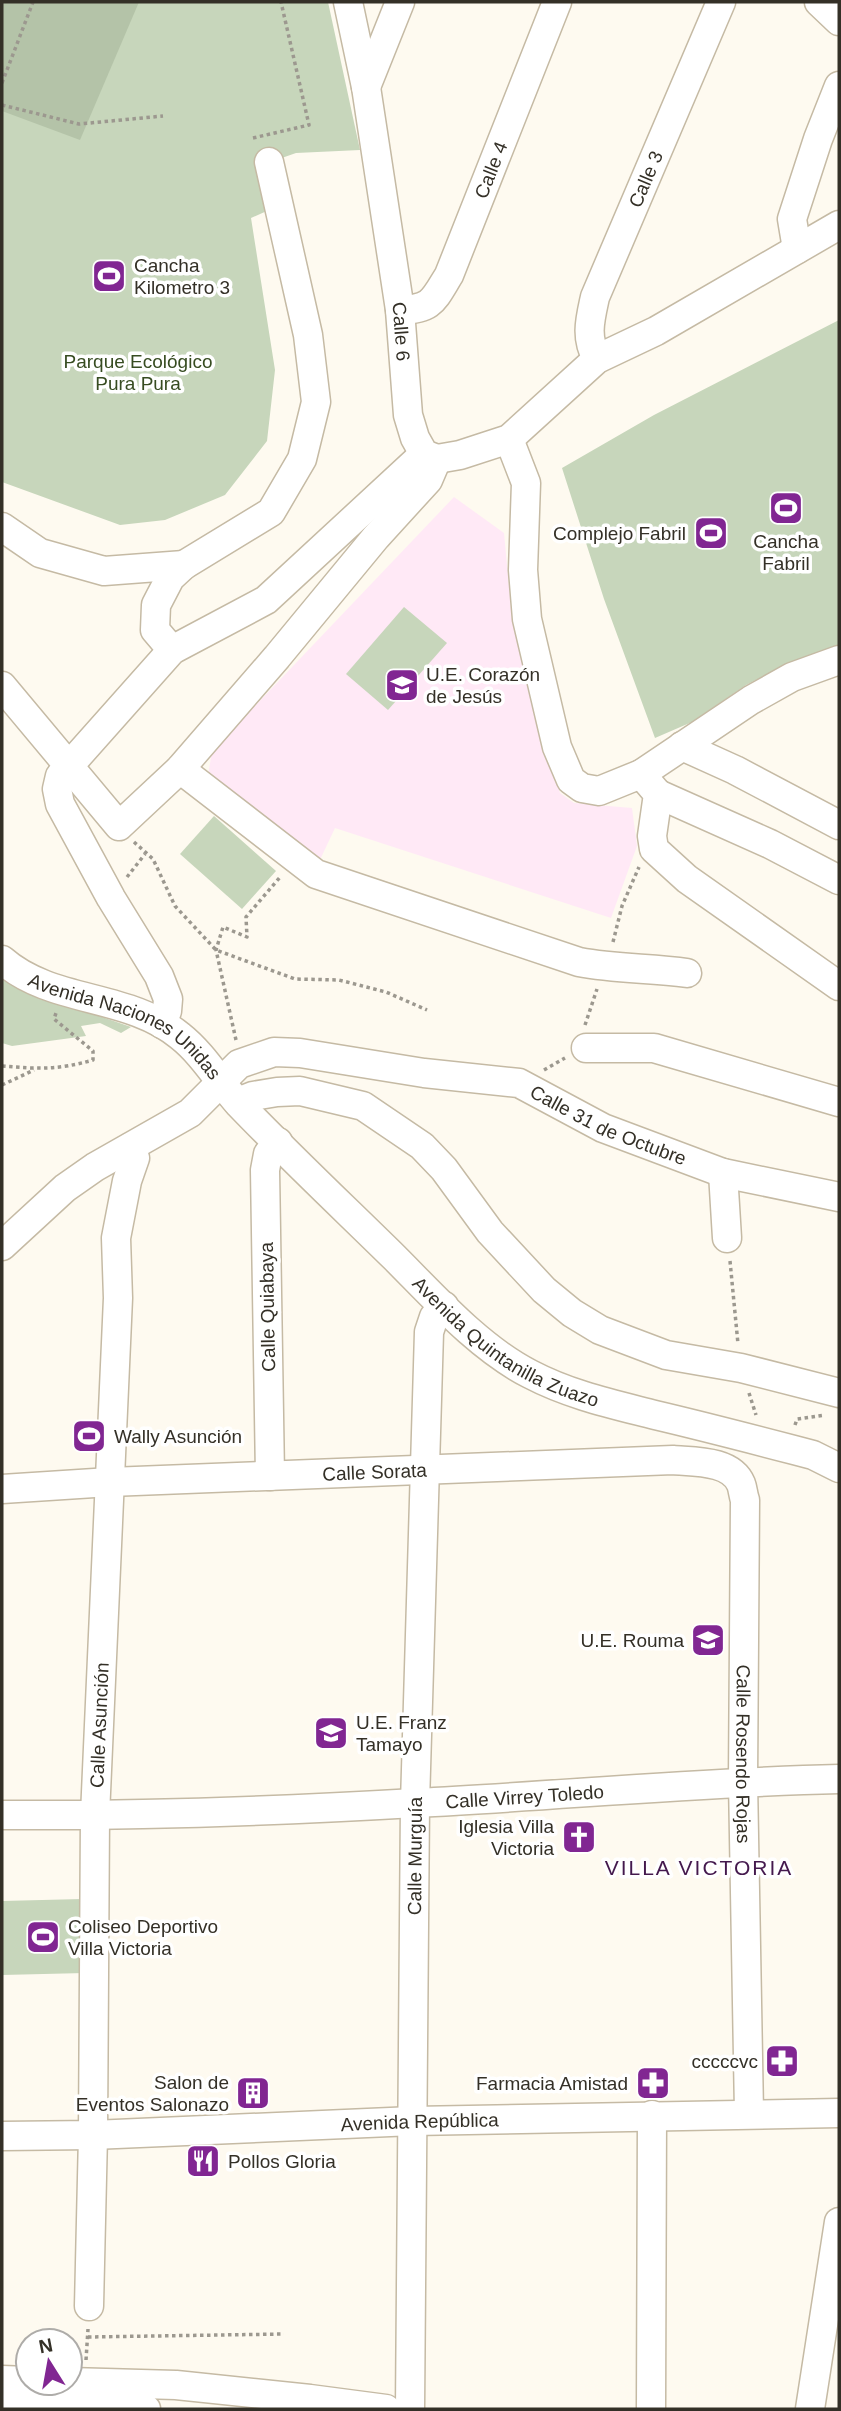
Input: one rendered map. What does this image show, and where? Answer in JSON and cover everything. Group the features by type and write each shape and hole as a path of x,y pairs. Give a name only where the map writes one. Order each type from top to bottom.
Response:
{"street":[{"name":"Calle 6","path":"348,2 366,87 400,310 408,415 415,438 430,456"},
{"path":"366,87 400,2"},
{"name":"Calle 4","path":"400,310 420,309 433,300 449,275 557,2"},
{"name":"Calle 3","path":"597,359 588,329 595,298 721,2"},
{"path":"819,2 839,21"},
{"path":"797,249 792,219 818,139 839,86"},
{"path":"172,650 155,629 156,605 170,578 184,565 271,512 302,459 316,402 308,335 269,162"},
{"path":"162,1024 168,999 159,976 111,898 60,804 57,789 60,776 68,765 172,650 266,600 430,456 460,455 509,439 597,359 656,331 839,225"},
{"path":"509,439 526,484 523,570 527,619 557,747 571,780 582,788 599,791 650,784 839,880"},
{"path":"2,686 119,826 180,769 376,537 428,480 430,456"},
{"path":"2,527 40,553 104,571 184,565"},
{"path":"839,660 792,677 751,700 682,746 650,784 654,849 687,878 839,986"},
{"path":"682,746 839,825"},
{"path":"180,769 316,874 579,962 607,967 656,968 687,973"},
{"name":"Avenida Naciones Unidas","path":"2,960 13,970 61,990 127,1007 162,1024 181,1036 233,1083"},
{"path":"586,1048 653,1048 839,1102"},
{"name":"Calle 31 de Octubre","path":"233,1083 274,1052 300,1053 424,1073 519,1083 603,1128 723,1173 839,1197"},
{"path":"2,1246 65,1188 95,1167 190,1113 233,1083 253,1096 300,1091 363,1106 392,1123 422,1146 444,1169 510,1255 544,1290 600,1331 666,1355 741,1368 834,1404"},
{"name":"Avenida Quintanilla Zuazo","path":"233,1083 278,1142 444,1306 482,1341 527,1373 577,1395 813,1455 839,1468"},
{"name":"Calle Quiabaya","path":"270,1476 265,1170 268,1154 278,1142"},
{"name":"Calle Asunción","path":"89,2306 95,1815 118,1298 116,1238 127,1181 135,1158 131,1147"},
{"path":"723,1173 727,1238"},
{"name":"Calle Murguía","path":"410,2409 415,1803 429,1332 434,1317 444,1306"},
{"name":"Calle Sorata","path":"2,1489 425,1468 673,1460 716,1465 732,1472 740,1482"},
{"name":"Calle Rosendo Rojas","path":"740,1482 745,1500 743,1781 749,2113"},
{"name":"Calle Virrey Toledo","path":"2,1815 95,1815 415,1803 743,1781 839,1779"},
{"name":"Avenida República","path":"2,2136 93,2135 413,2121 839,2113"},
{"path":"652,2115 652,2409"},
{"path":"810,2409 839,2222"},
{"path":"84,2382 176,2385 386,2409"},
{"path":"2,2404 146,2409"}],"path":[{"path":"2,83 33,2"},
{"path":"253,138 309,125 281,2"},
{"path":"2,105 79,124 163,116"},
{"path":"119,826 153,859 175,906 216,950 295,979 339,980 386,992 427,1010"},
{"path":"607,967 622,906 652,836"},
{"path":"233,1083 237,1042 216,950 223,927 247,937 246,917 297,860"},
{"path":"2,1066 63,1068 93,1060 93,1051 54,1019 61,990"},
{"path":"2,1085 36,1069"},
{"path":"727,1238 741,1368 760,1425"},
{"path":"794,1450 793,1429 797,1419 834,1404"},
{"path":"84,2353 88,2337 89,2306"},
{"path":"88,2337 284,2334"}],"shaded area":[{"name":"U.E. Corazón de Jesús","path":"454,497 504,533 512,619 560,793 574,803 632,808 637,846 611,918 335,828 318,864 208,776 212,751"}],"green space":[{"name":"Parque Ecológico Pura Pura","path":"2,2 328,2 360,150 296,153 256,167 269,210 251,218 275,370 267,441 225,495 165,520 120,525 2,482"},
{"path":"2,2 139,2 80,140 2,111"},
{"name":"Complejo Fabril","path":"839,320 839,645 787,664 746,685 692,722 655,738 604,599 562,468 654,415"},
{"path":"404,607 447,643 388,710 346,674"},
{"path":"214,816 276,871 242,909 180,854"},
{"path":"2,976 15,987 131,1027 121,1033 100,1023 81,1026 86,1036 12,1046 2,1043"},
{"name":"Coliseo Deportivo Villa Victoria","path":"82,1899 85,1973 2,1975 2,1901"}],"place":[{"name":"Cancha Kilometro 3","path":"109,276"},
{"name":"Cancha Fabril","path":"786,508"},
{"name":"Complejo Fabril","path":"711,533"},
{"name":"U.E. Corazón de Jesús","path":"402,685"},
{"name":"Wally Asunción","path":"89,1436"},
{"name":"U.E. Rouma","path":"708,1640"},
{"name":"U.E. Franz Tamayo","path":"331,1733"},
{"name":"Iglesia Villa Victoria","path":"579,1837"},
{"name":"Coliseo Deportivo Villa Victoria","path":"43,1937"},
{"name":"cccccvc","path":"782,2061"},
{"name":"Farmacia Amistad","path":"653,2083"},
{"name":"Salon de Eventos Salonazo","path":"253,2093"},
{"name":"Pollos Gloria","path":"203,2161"}],"district":[{"name":"VILLA VICTORIA","path":"699,1868"}]}
